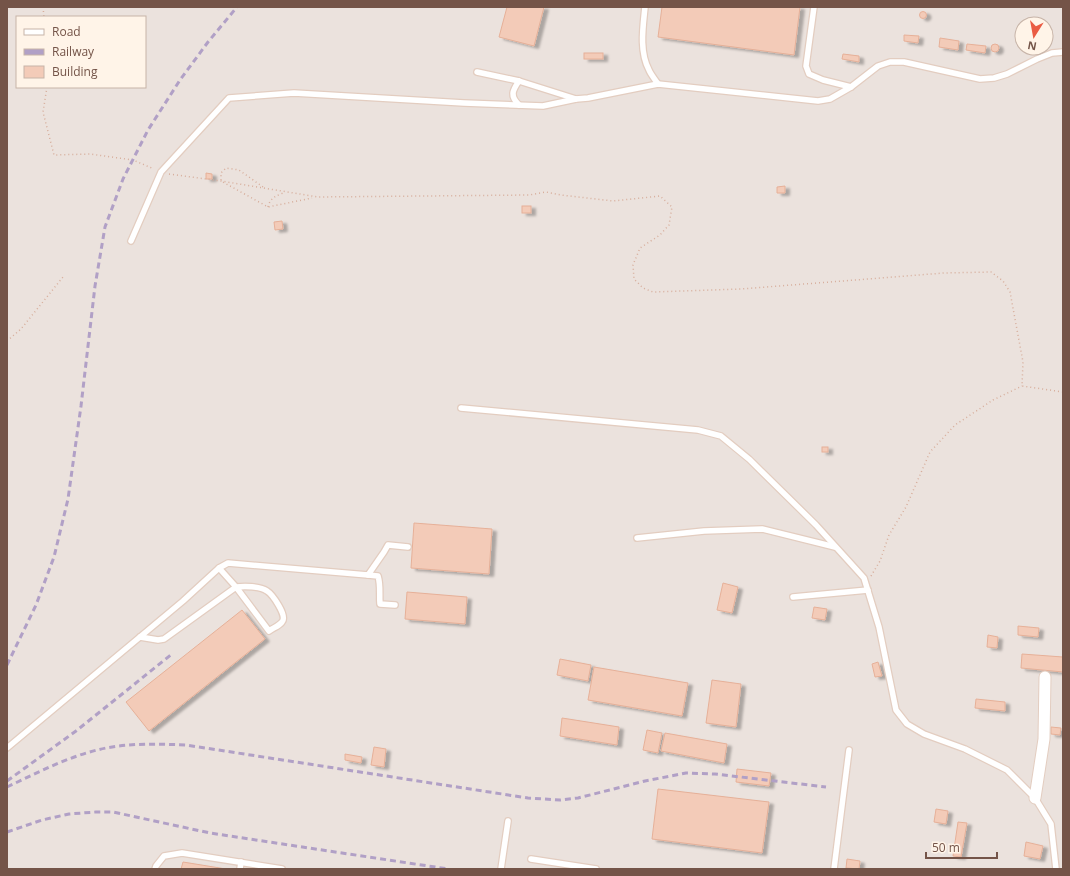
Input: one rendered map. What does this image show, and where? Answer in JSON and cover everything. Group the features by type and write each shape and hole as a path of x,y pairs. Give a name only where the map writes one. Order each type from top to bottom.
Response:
{"street":[{"path":"1035,798 1044,739 1045,677"}],"lane":[{"path":"645,7 643,31 644,53 649,69 658,84"},
{"path":"814,7 806,66 809,74 823,80 851,88"},
{"path":"131,241 161,172 229,98 294,93 456,103 543,106 658,84 818,101 830,99 851,88 878,66 890,62 904,62 980,79 994,78 1007,74 1052,53 1063,52"},
{"path":"477,72 519,81 576,99"},
{"path":"519,81 514,88 512,96 519,105"},
{"path":"461,408 698,430 721,436 749,459 816,524 864,578 879,627 896,710 907,724 924,734 965,749 1006,770 1035,798 1051,824 1056,869"},
{"path":"637,538 704,531 762,529 836,547"},
{"path":"368,575 388,545 408,547"},
{"path":"7,748 183,601 219,568 228,563 378,576 380,604 395,605"},
{"path":"140,637 158,640 164,639 236,587 242,586 262,588 268,591 282,611 284,618 283,622 269,631 236,587 219,568"},
{"path":"793,596 868,590"},
{"path":"834,869 849,750"},
{"path":"501,869 508,821"},
{"path":"155,869 164,856 182,853 282,869"},
{"path":"531,859 596,869"},
{"path":"240,869 241,862"}],"path":[{"path":"47,88 43,112 54,155 90,154 133,160 166,174 221,181 314,197 529,195 546,192 613,201 660,196 672,207 668,225 660,235 640,248 633,265 634,279 643,288 653,292 741,289 936,274 991,272 1003,280 1010,292 1023,362 1022,386"},
{"path":"221,181 221,173 226,168 239,170 264,188"},
{"path":"221,181 268,206 314,197"},
{"path":"268,206 272,198 285,192"},
{"path":"7,341 21,329 62,277"},
{"path":"866,584 880,561 889,535 906,507 930,452 955,425 993,400 1022,386 1063,392"}],"shaded area":[{"path":"7,7 1063,7 1063,869 7,869"}],"building":[{"path":"507,7 544,7 534,46 499,37"},
{"path":"662,7 800,7 794,55 658,37"},
{"path":"923,12 926,15 923,18 920,15"},
{"path":"904,35 919,36 918,43 904,41"},
{"path":"940,38 959,41 958,50 939,47"},
{"path":"967,44 986,46 985,53 966,50"},
{"path":"993,44 997,44 999,48 997,52 993,52 991,50 991,46"},
{"path":"584,53 603,53 603,59 584,59"},
{"path":"843,54 859,56 859,62 842,59"},
{"path":"206,173 212,174 212,179 206,179"},
{"path":"785,186 785,193 777,193 777,187"},
{"path":"522,206 531,206 531,213 522,213"},
{"path":"282,221 283,229 275,230 274,222"},
{"path":"822,447 828,447 828,452 822,452"},
{"path":"414,523 492,529 489,574 411,568"},
{"path":"723,583 738,587 732,613 717,610"},
{"path":"407,592 467,597 465,624 405,619"},
{"path":"814,607 827,609 825,620 812,618"},
{"path":"242,610 265,639 149,731 126,702"},
{"path":"1018,626 1039,628 1038,637 1018,635"},
{"path":"988,635 998,637 997,648 987,647"},
{"path":"1022,654 1063,657 1063,672 1021,668"},
{"path":"560,659 591,665 588,681 557,675"},
{"path":"878,662 882,676 875,677 872,664"},
{"path":"594,667 688,683 682,716 588,700"},
{"path":"712,680 741,684 736,727 706,723"},
{"path":"976,699 1005,702 1005,711 975,708"},
{"path":"562,718 619,727 617,745 560,736"},
{"path":"1051,727 1061,728 1060,735 1051,734"},
{"path":"647,730 662,733 658,753 643,750"},
{"path":"665,733 727,744 724,763 661,751"},
{"path":"374,747 386,749 384,767 371,765"},
{"path":"345,754 362,757 361,763 345,760"},
{"path":"737,769 771,773 769,786 736,782"},
{"path":"658,789 769,802 762,853 652,839"},
{"path":"936,809 948,811 946,824 934,822"},
{"path":"958,822 967,823 961,857 953,856"},
{"path":"1026,842 1043,846 1040,859 1024,856"},
{"path":"847,859 860,861 859,869 846,868"},
{"path":"183,862 226,869 181,869"}],"railway":[{"path":"7,665 36,605 54,557 68,499 81,406 95,286 105,227 123,179 148,130 180,80 208,42 237,7"},
{"path":"7,781 76,731 172,654"},
{"path":"7,787 55,764 93,751 126,745 156,744 186,745 528,798 560,800 578,798 645,781 686,773 715,774 826,787"},
{"path":"7,832 42,820 69,814 113,812 210,833 448,869"}]}
